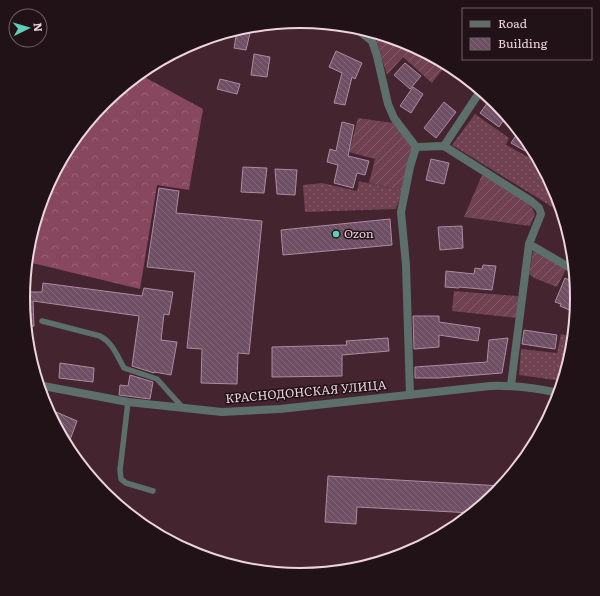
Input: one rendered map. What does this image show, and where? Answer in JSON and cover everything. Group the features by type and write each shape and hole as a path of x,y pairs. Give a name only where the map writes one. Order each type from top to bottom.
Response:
{"street":[{"path":"367,36 372,40 388,104 394,118 416,146"},
{"path":"444,146 478,95"},
{"path":"416,146 444,146 515,190 539,208 541,214 529,244 511,385"},
{"path":"410,395 406,265 401,212 416,146"},
{"path":"529,244 568,267"},
{"name":"КРАСНОДОНСКАЯ УЛИЦА","path":"45,386 128,402 222,412 248,411 490,386 511,385 534,387 553,392"}],"lane":[{"path":"42,321 100,336 106,339 110,343 124,368 157,379 184,409"},
{"path":"128,402 120,470 121,479 126,483 153,491"}],"shaded area":[{"path":"370,37 387,42 419,56 443,69 432,83 403,57 387,75 377,43"},
{"path":"475,114 509,138 506,145 531,159 555,209 452,145"},
{"path":"358,118 393,123 413,148 402,191 369,183 375,159 349,152"},
{"path":"482,175 513,191 527,202 535,214 530,226 464,217"},
{"path":"359,181 402,191 396,209 305,212 303,185 322,183 357,191"},
{"path":"533,251 566,269 557,287 534,278 529,274"},
{"path":"454,291 518,296 517,318 452,311"},
{"path":"561,334 568,336 557,380 519,375 521,349 557,353"}],"green space":[{"path":"145,77 203,109 189,190 157,185 140,289 32,263 38,234 44,211 66,163 86,134 109,107"}],"building":[{"path":"250,33 246,50 234,48 236,36"},
{"path":"336,51 362,63 355,79 352,77 345,105 334,103 342,73 329,67"},
{"path":"254,54 270,57 267,77 251,75"},
{"path":"405,63 421,76 410,89 394,75"},
{"path":"220,79 240,84 237,94 217,89"},
{"path":"413,87 423,94 411,113 400,106"},
{"path":"444,102 456,112 436,138 424,128"},
{"path":"487,103 503,120 499,127 480,113"},
{"path":"342,122 354,125 348,156 369,161 365,175 357,173 353,188 334,183 338,165 327,162 330,149 336,151"},
{"path":"516,136 525,150 525,151 511,143"},
{"path":"431,159 449,163 444,184 426,180"},
{"path":"243,167 267,168 264,193 241,192"},
{"path":"275,169 297,170 295,195 277,194"},
{"path":"159,188 179,191 176,213 262,221 249,354 238,353 237,384 201,383 202,349 187,348 195,272 147,267"},
{"path":"390,219 392,245 283,255 281,230"},
{"path":"462,226 463,248 440,250 438,227"},
{"path":"483,265 496,266 492,290 445,287 446,271 474,274 475,268 482,269"},
{"path":"565,278 569,280 569,310 555,302"},
{"path":"43,283 142,296 144,288 173,292 169,315 164,314 161,340 177,342 171,375 154,373 132,366 139,316 33,301 34,326 32,326 30,292 42,292"},
{"path":"413,316 439,316 439,322 480,328 478,341 439,335 439,347 414,349"},
{"path":"524,330 557,335 555,349 522,344"},
{"path":"388,338 389,351 342,355 342,376 272,377 272,347 347,345 346,341"},
{"path":"508,338 502,373 439,378 415,378 415,367 487,362 489,340"},
{"path":"60,363 94,368 93,382 59,378"},
{"path":"130,375 153,382 150,399 119,395 120,385 128,386"},
{"path":"56,412 77,421 70,439 66,433"},
{"path":"328,476 494,486 463,512 357,507 356,524 325,522"}],"place":[{"name":"Ozon","path":"336,234"}]}
